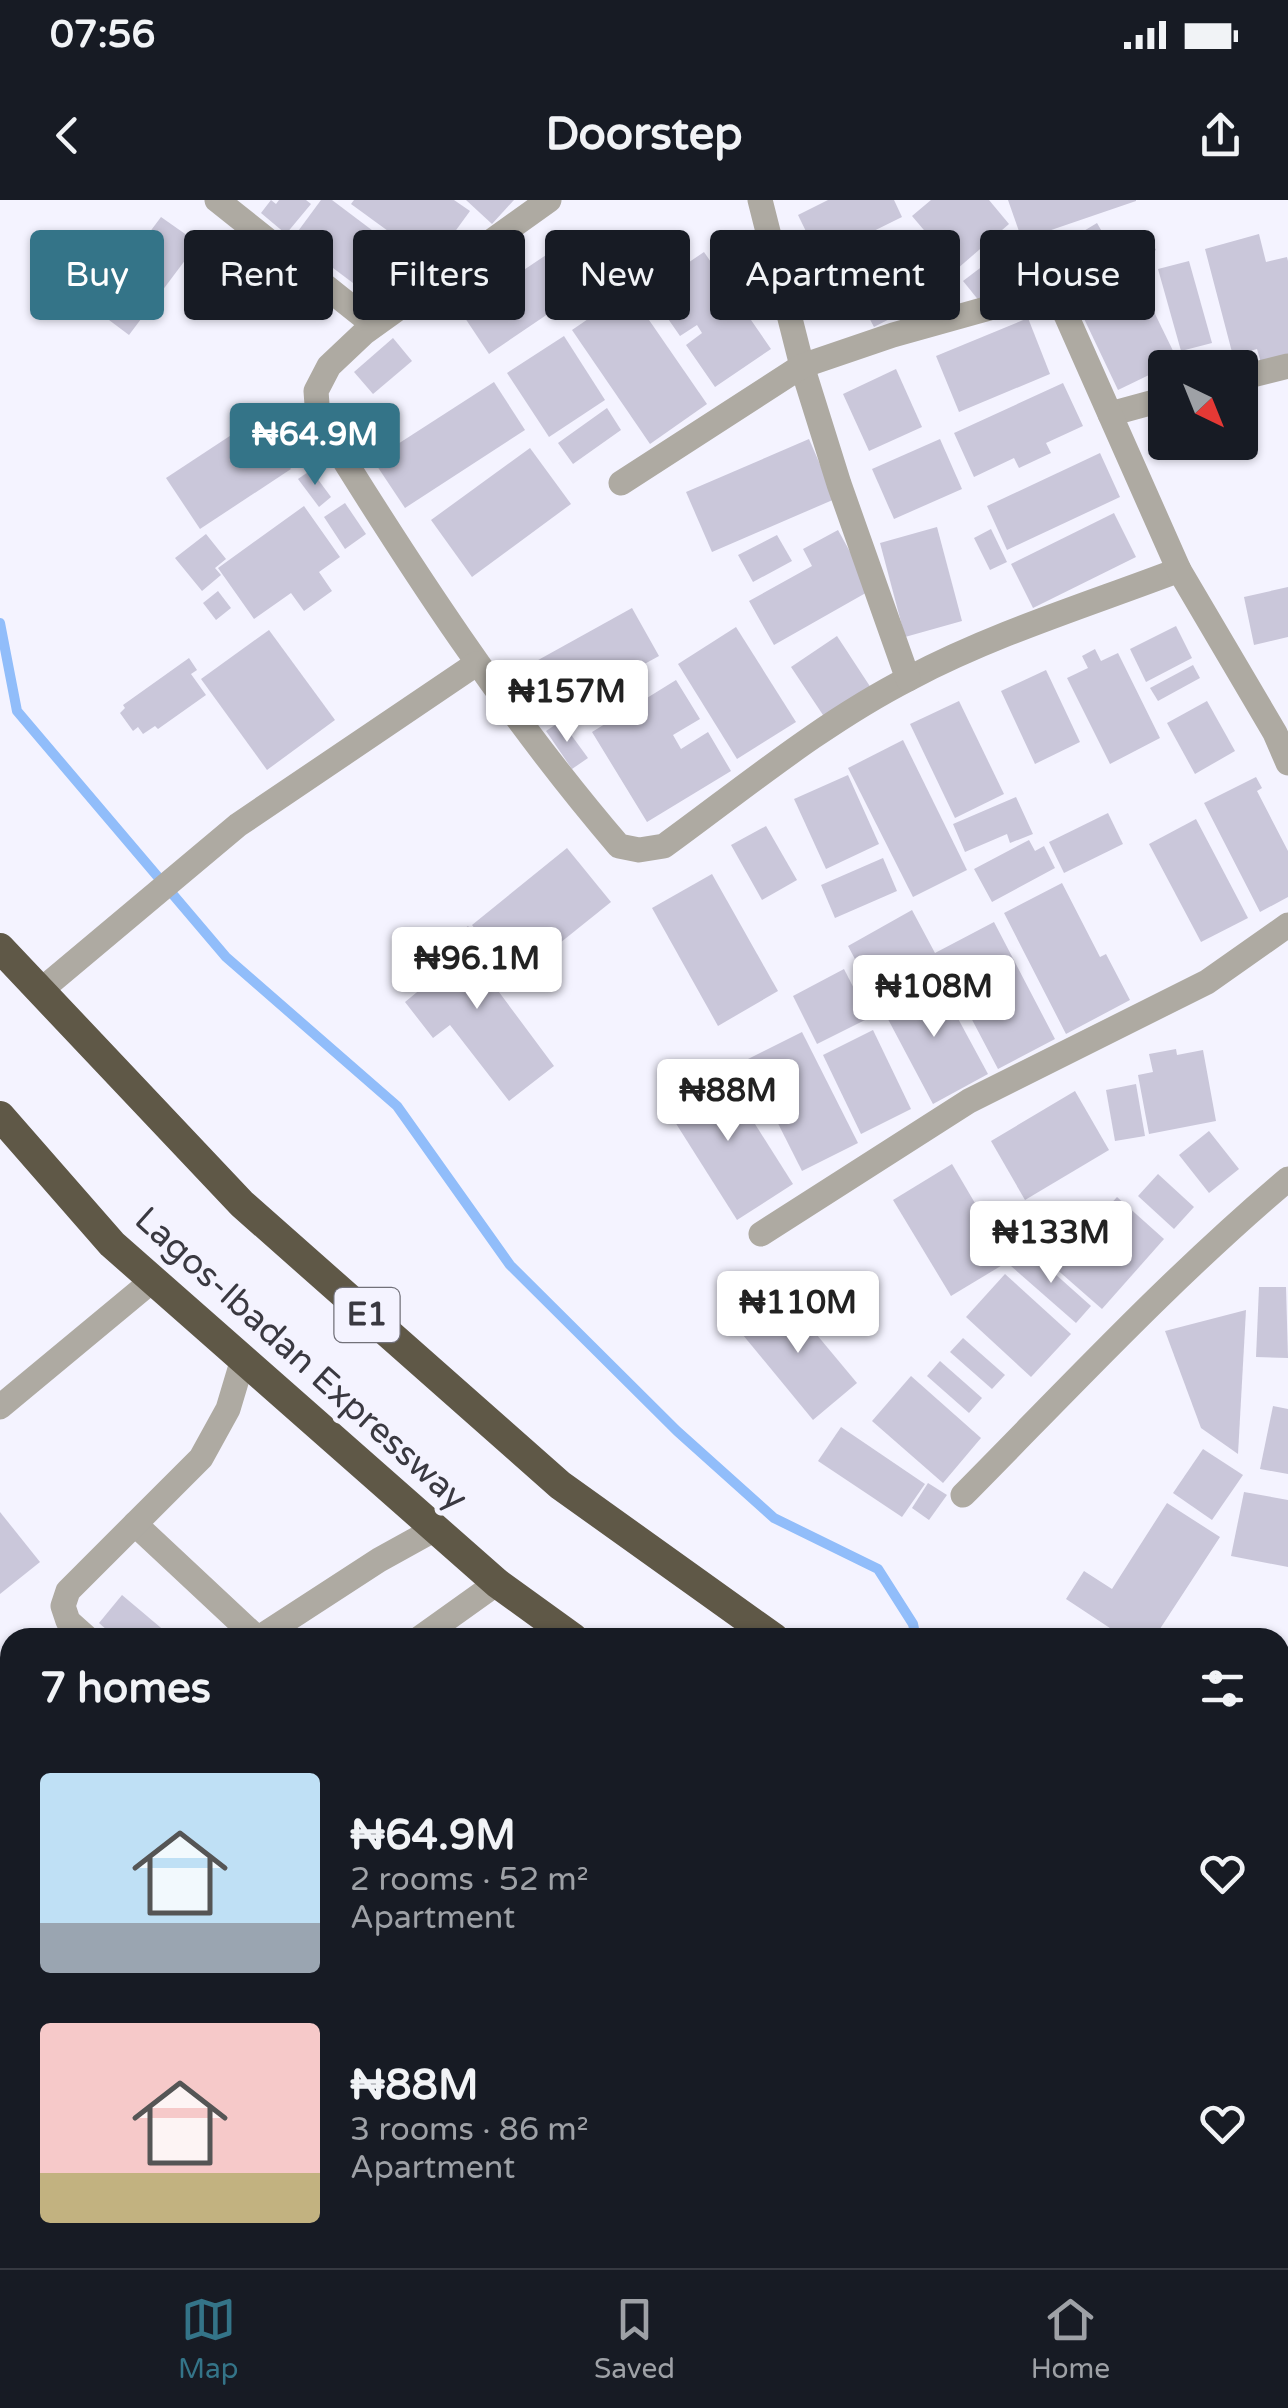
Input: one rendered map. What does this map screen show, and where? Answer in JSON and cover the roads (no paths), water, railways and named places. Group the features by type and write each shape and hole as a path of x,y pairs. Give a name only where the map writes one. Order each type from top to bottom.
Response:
{"highway":[{"name":"E1","path":"0,948 242,1204 560,1485 760,1628"},
{"name":"Lagos-Ibadan Expressway","path":"0,1116 112,1244 497,1583 559,1628"}],"street":[{"path":"217,200 374,325"},
{"path":"549,200 374,325 329,366 316,391 318,418 412,570 476,664 619,846 640,850 664,846 804,744 908,679 966,651 1180,570"},
{"path":"760,200 802,366 908,679"},
{"path":"621,484 802,366 892,335 1043,293 1058,301 1066,315 1180,570 1282,732 1288,764"},
{"path":"1258,374 1288,366"},
{"path":"1110,414 1148,403"},
{"path":"40,991 238,825 476,664"},
{"path":"761,1234 969,1101 1207,982 1288,925"},
{"path":"963,1496 1136,1321 1246,1214 1288,1179"},
{"path":"0,1407 153,1280"},
{"path":"76,1628 68,1620 63,1606 68,1591 201,1458 228,1410 243,1359"},
{"path":"135,1524 247,1628"},
{"path":"274,1628 379,1560 436,1529"},
{"path":"434,1628 497,1583"}],"waterway":[{"path":"0,623 17,711 226,957 397,1106 510,1265 677,1431 774,1518 878,1569 914,1628"}]}
